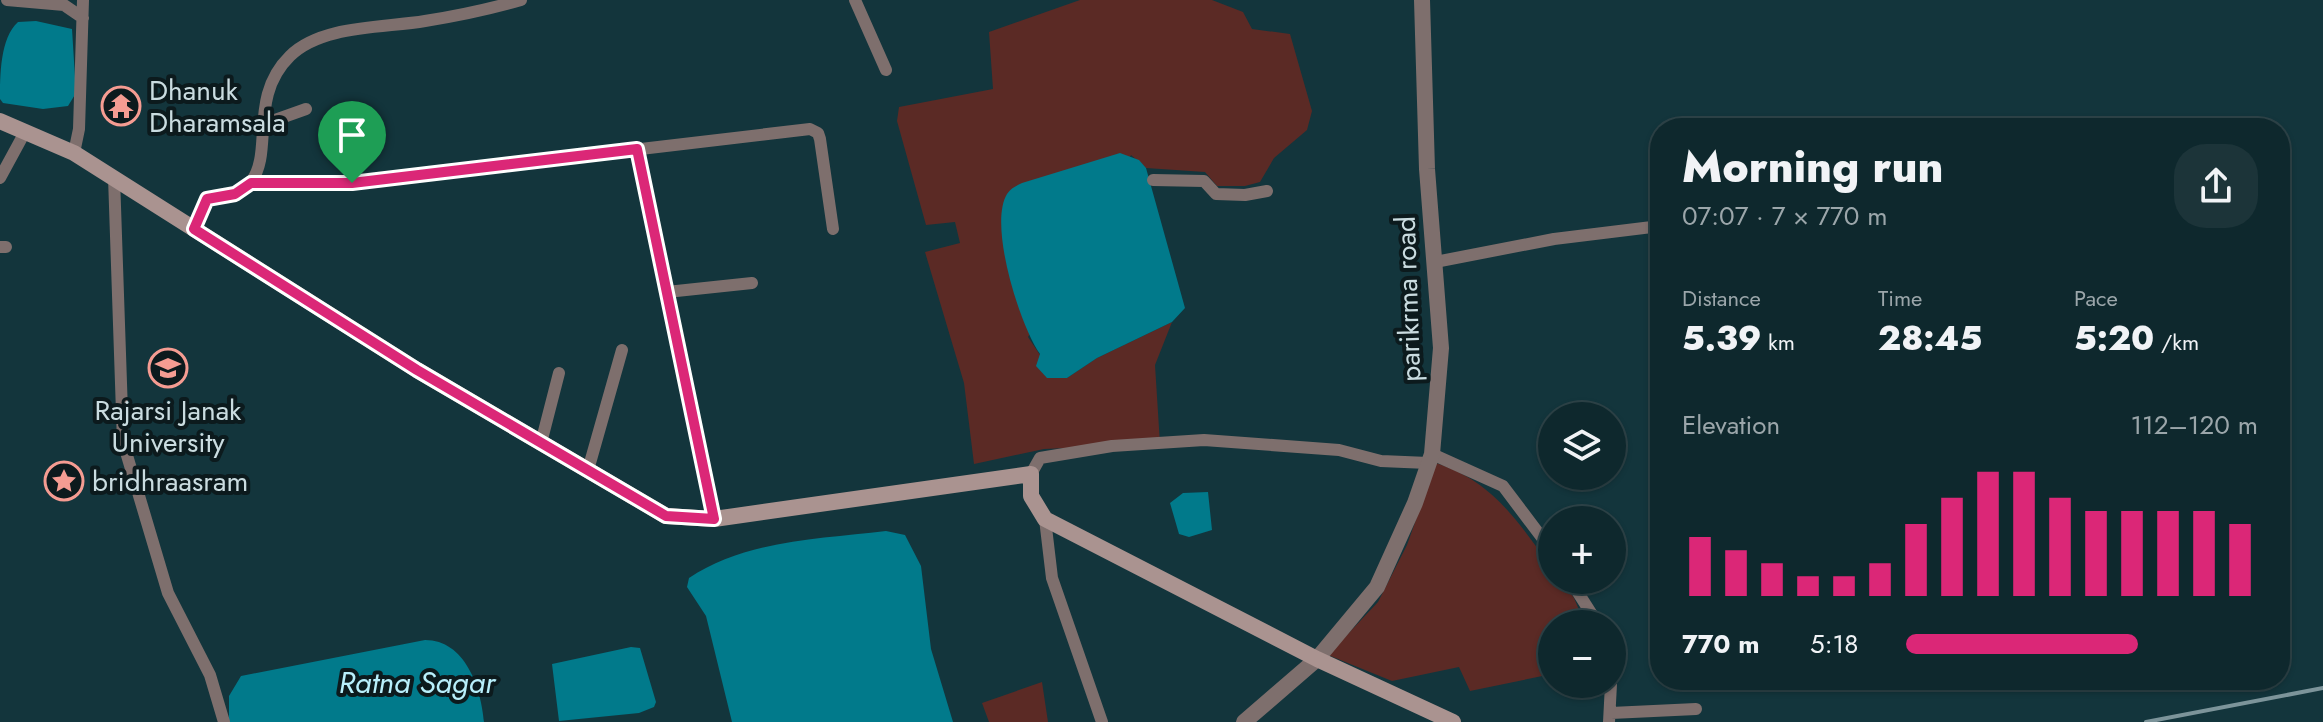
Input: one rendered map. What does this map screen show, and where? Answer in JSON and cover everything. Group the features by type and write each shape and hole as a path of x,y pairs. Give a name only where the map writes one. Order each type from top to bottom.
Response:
{"main road":[{"path":"0,121 74,153 417,370 666,516 714,519 1031,474 1031,496 1045,519 1317,659 1453,722"}],"street":[{"path":"7,0 64,5 83,18"},
{"path":"74,153 79,129 83,0"},
{"path":"251,183 258,163 266,95 274,77 292,53 329,36 428,21 521,0"},
{"path":"855,0 886,70"},
{"name":"parikrma road","path":"1244,722 1317,659 1377,587 1415,503 1430,458 1441,348 1427,169 1422,0"},
{"path":"261,125 306,109"},
{"path":"194,229 207,199 235,194 251,183 352,183 803,129 815,131 820,139 833,229"},
{"path":"0,178 25,132"},
{"path":"637,149 714,519"},
{"path":"114,177 123,442 168,593 210,675 224,722"},
{"path":"1153,180 1204,181 1216,194 1267,191"},
{"path":"1435,262 1554,239 1650,227"},
{"path":"667,292 752,283"},
{"path":"588,470 622,350"},
{"path":"541,443 559,373"},
{"path":"1031,474 1040,458 1073,451 1204,440 1339,450 1381,461 1430,458 1503,486 1538,532"},
{"path":"1045,519 1052,578 1102,722"},
{"path":"1611,698 1610,718 1696,709"}],"shaded area":[{"path":"1080,0 1212,0 1243,12 1252,29 1290,34 1312,111 1307,130 1274,158 1260,182 1245,186 1217,186 1205,172 1146,168 1131,155 1028,337 1040,355 1067,378 1097,358 1172,322 1155,365 1160,444 1044,449 974,464 964,383 925,252 960,243 955,222 926,225 897,121 899,107 993,89 989,32"},
{"path":"1436,463 1474,481 1503,505 1538,549 1538,594 1571,594 1579,610 1538,610 1538,677 1470,691 1459,667 1392,681 1328,655 1378,602 1407,545"},
{"path":"1042,682 1048,722 989,722 982,703"}],"water":[{"path":"36,21 72,29 76,93 68,106 43,109 3,103 0,99 2,58 12,29 18,22"},
{"path":"1120,153 1139,160 1146,168 1185,308 1172,322 1097,358 1067,378 1047,378 1036,366 1040,354 1024,322 1009,275 1001,228 1002,209 1007,194 1022,183"},
{"path":"1208,492 1212,530 1189,537 1179,534 1170,503 1183,493"},
{"path":"886,531 905,535 921,566 931,649 953,722 732,722 706,616 687,587 689,578 734,556 784,543"},
{"name":"Ratna Sagar","path":"425,640 451,648 468,668 479,694 484,722 229,722 229,696 241,676"},
{"path":"631,647 640,648 656,702 654,707 639,713 559,721 552,664"}],"railway":[{"path":"2146,722 2323,688"}],"place":[{"name":"Dhanuk Dharamsala","path":"121,106"},
{"name":"Rajarsi Janak University","path":"168,368"},
{"name":"bridhraasram","path":"64,481"}],"route":[{"path":"637,149 714,519 666,516 417,370 194,229 207,199 235,194 251,183 352,183 637,149"}]}
